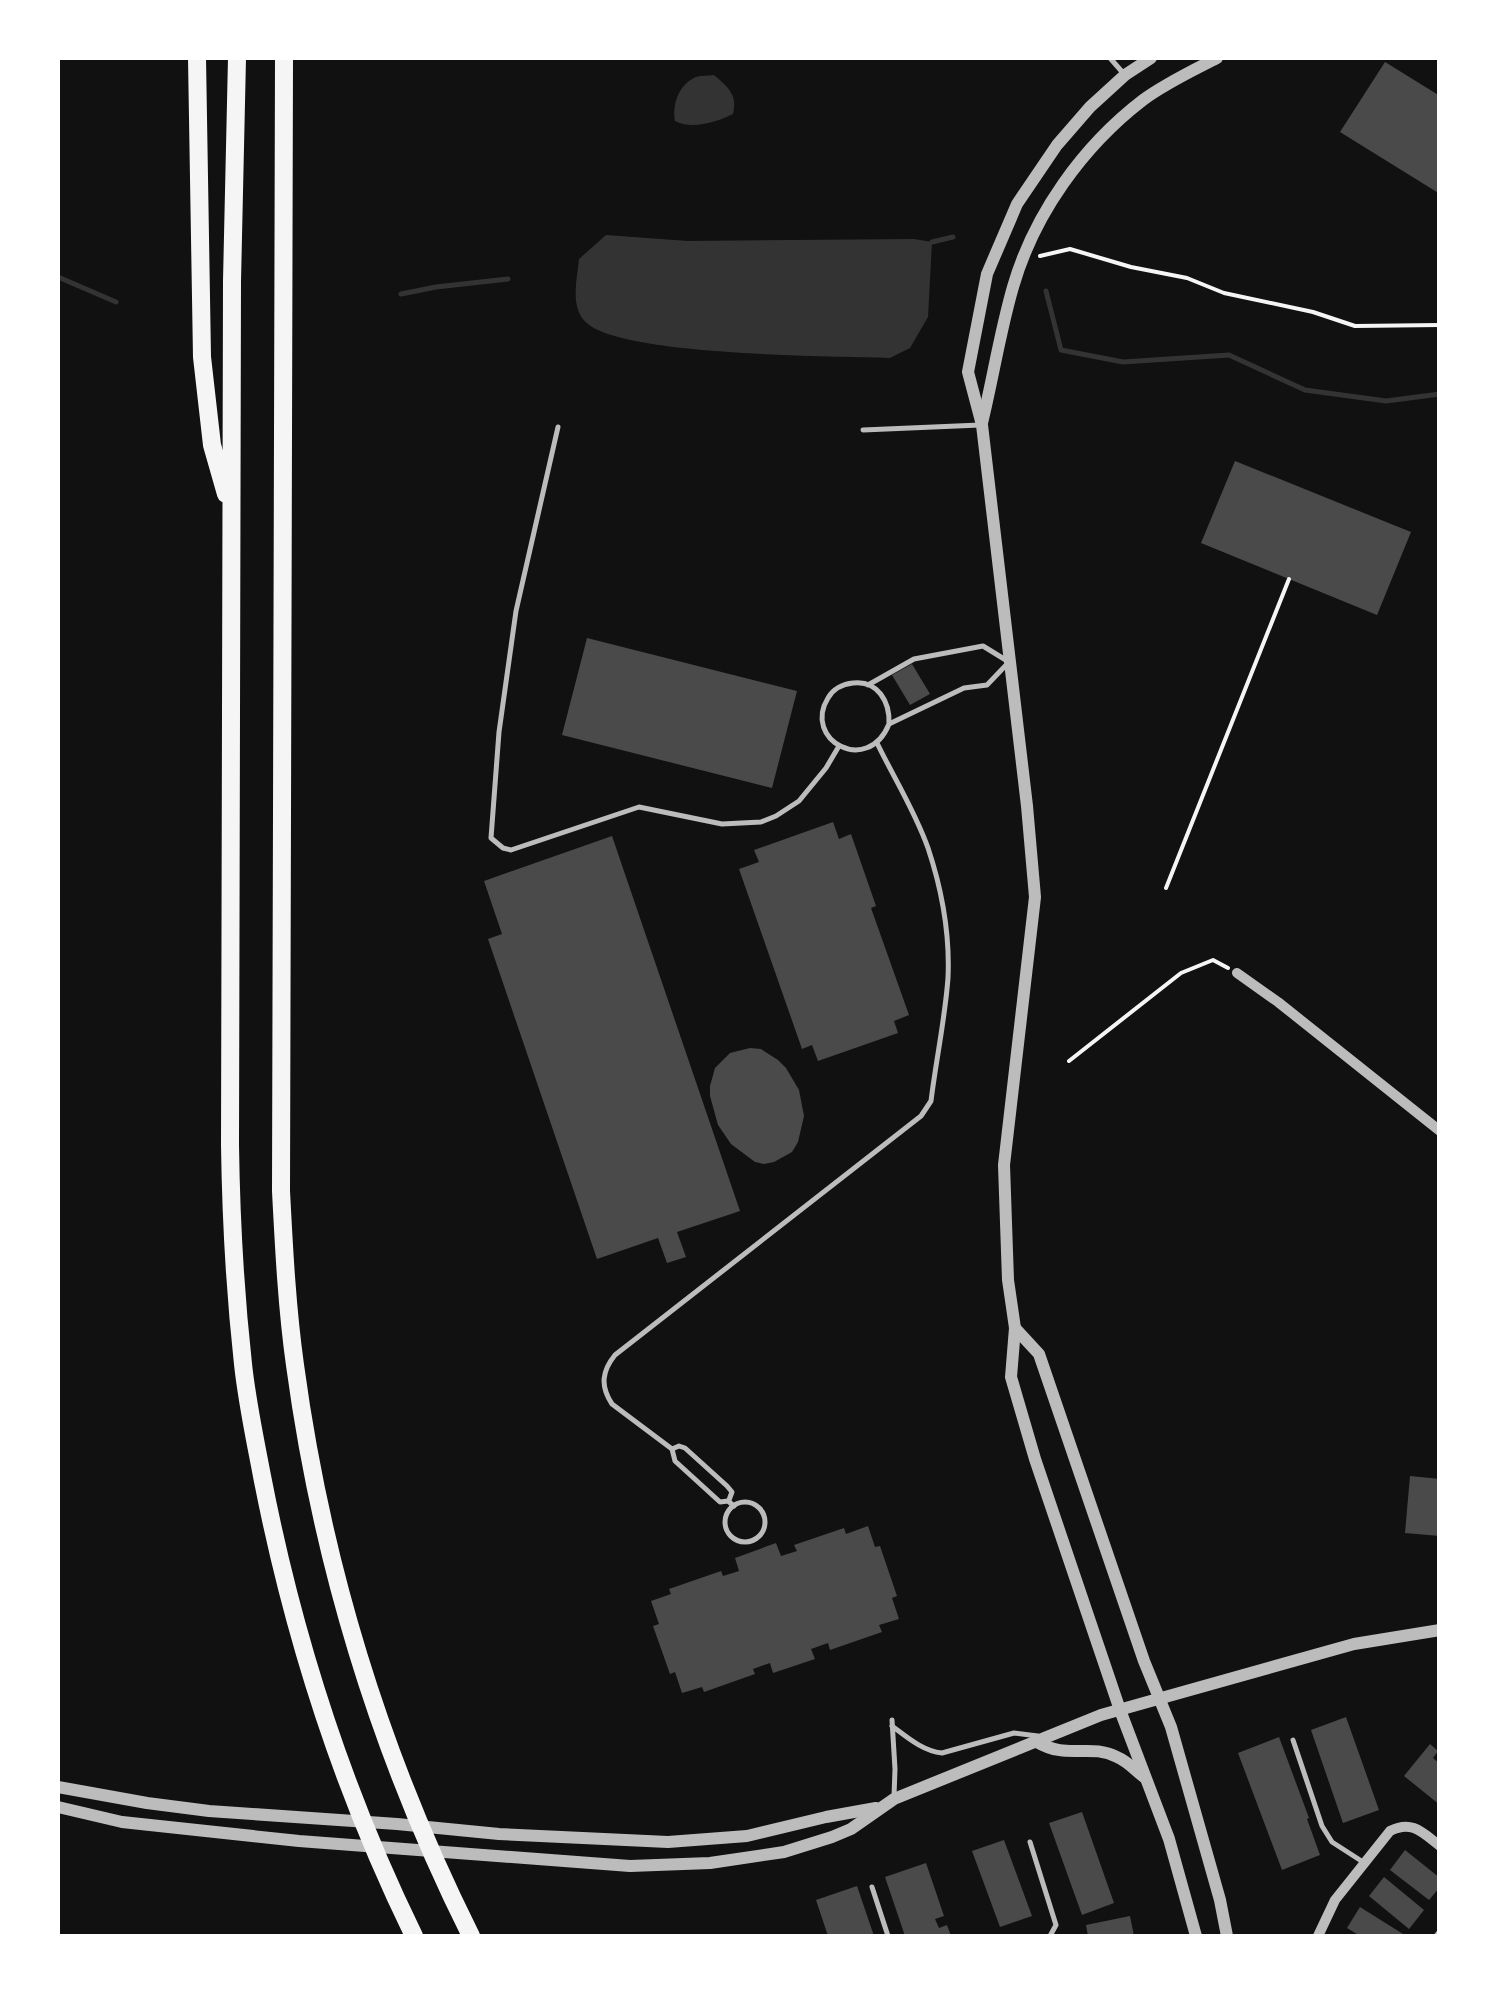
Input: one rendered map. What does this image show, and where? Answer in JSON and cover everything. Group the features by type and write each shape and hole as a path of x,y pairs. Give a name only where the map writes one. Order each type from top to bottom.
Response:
{"highway":[{"path":"197,58 202,356 212,444 232,513"},
{"path":"237,58 232,281 230,1145 243,1366 270,1518 308,1666 356,1806 414,1936"},
{"path":"284,58 280,1191 287,1287 295,1366 335,1574 382,1730 409,1804 471,1936"}],"street":[{"path":"1151,58 1090,106 1057,145 1017,204 987,274 968,372 982,425 1035,897 1004,1165 1008,1280 1015,1328 1011,1376 1120,1710 1169,1839 1196,1936"},
{"path":"982,425 1014,282 1042,218 1079,162 1110,128 1152,94 1217,58"},
{"path":"1236,972 1440,1131"},
{"path":"1015,1328 1039,1354 1171,1727 1227,1936"},
{"path":"58,1807 122,1822 299,1841 630,1866 710,1863 784,1852 832,1837 851,1829 894,1799 1101,1714 1354,1644 1440,1630"},
{"path":"1043,1740 1058,1752 1088,1751 1120,1758 1147,1780"},
{"path":"58,1787 148,1803 288,1817 500,1834 668,1842 721,1840 879,1808"},
{"path":"1318,1936 1335,1900 1390,1831 1399,1826 1416,1827 1440,1846"}],"lane":[{"path":"1110,58 1125,75"},
{"path":"863,430 982,425"},
{"path":"558,427 516,611 499,732 491,838 495,843 511,850 639,807 722,824 760,822 799,801 839,746"},
{"path":"868,685 914,659 983,646 1009,662 987,685 964,688 889,724"},
{"path":"868,685 880,692 890,712 885,734 867,748 839,746 826,734 822,713 825,702 840,686 868,685"},
{"path":"672,1449 684,1448 732,1492 731,1503 725,1521 730,1534 741,1541 760,1535 765,1522 761,1510 749,1502 731,1503 720,1502 674,1461 672,1449 612,1404 602,1378 615,1355 921,1116 932,1101 948,980 946,923 923,834 877,743"},
{"path":"894,1799 892,1723 910,1740 932,1752 942,1753 1014,1733 1043,1740"},
{"path":"1294,1740 1322,1826 1332,1842 1363,1862"},
{"path":"1030,1842 1056,1925 1050,1936"},
{"path":"872,1887 888,1936"}],"path":[{"path":"1040,256 1070,250 1130,268 1187,278 1224,293 1314,312 1355,326 1440,325"},
{"path":"1166,888 1290,579"},
{"path":"1069,1062 1181,972 1213,960 1236,972"}],"shaded area":[{"path":"714,75 733,96 733,114 696,125 675,121 676,101 685,84 696,77"},
{"path":"606,235 688,241 932,242 928,317 910,348 890,358 732,352 643,343 610,335 582,318 576,294 579,259"}],"building":[{"path":"1385,62 1440,96 1440,194 1340,132"},
{"path":"1235,461 1411,532 1377,615 1201,543"},
{"path":"587,638 797,691 772,788 562,735"},
{"path":"912,664 930,694 910,705 892,675"},
{"path":"833,822 839,839 851,834 876,906 871,908 909,1015 894,1021 898,1033 818,1061 812,1045 802,1049 739,869 759,862 754,850"},
{"path":"612,836 740,1211 677,1232 686,1257 667,1263 658,1238 597,1259 488,939 502,934 484,881"},
{"path":"761,1049 786,1068 799,1090 804,1116 792,1152 764,1164 731,1144 718,1125 710,1096 715,1068 730,1053"},
{"path":"1410,1476 1440,1479 1440,1536 1405,1533"},
{"path":"868,1526 875,1547 880,1546 897,1596 892,1598 899,1619 879,1625 882,1632 830,1650 828,1643 811,1649 815,1659 773,1673 770,1663 753,1669 755,1674 704,1692 702,1687 682,1693 675,1672 670,1674 653,1626 659,1624 651,1601 671,1594 669,1589 721,1571 723,1576 739,1571 735,1558 776,1543 781,1556 797,1551 794,1545 844,1528 846,1534"},
{"path":"1346,1717 1379,1810 1343,1823 1311,1730"},
{"path":"1279,1737 1320,1855 1282,1870 1238,1753"},
{"path":"1430,1744 1438,1751 1433,1758 1440,1764 1440,1805 1404,1776"},
{"path":"1082,1812 1114,1903 1082,1915 1049,1823"},
{"path":"1004,1840 1032,1916 1000,1927 972,1851"},
{"path":"1405,1850 1440,1878 1440,1887 1429,1900 1390,1870"},
{"path":"926,1863 944,1916 935,1919 939,1928 947,1925 951,1936 905,1936 885,1877"},
{"path":"1384,1877 1424,1910 1409,1929 1369,1896"},
{"path":"857,1886 874,1936 828,1936 816,1900"},
{"path":"1360,1907 1403,1934 1360,1936 1347,1928"},
{"path":"1130,1916 1134,1936 1088,1936 1086,1925"}],"waterway":[{"path":"932,242 953,237"},
{"path":"58,277 116,302"},
{"path":"401,294 508,279"},
{"path":"1046,291 1061,350 1123,362 1229,355 1305,390 1386,401 1440,394"}]}
